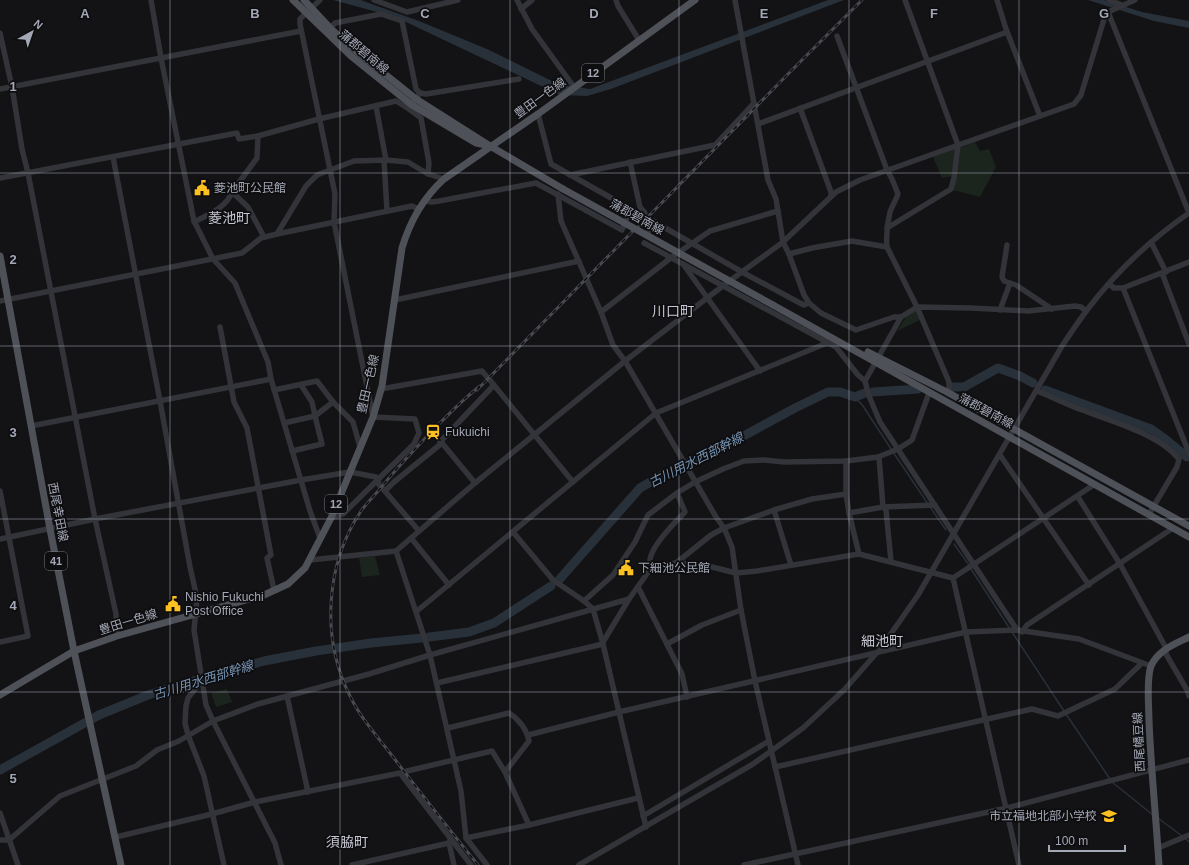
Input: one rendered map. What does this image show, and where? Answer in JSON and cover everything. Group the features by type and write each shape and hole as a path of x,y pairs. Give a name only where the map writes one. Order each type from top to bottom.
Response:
{"main road":[{"name":"蒲郡碧南線","path":"293,0 330,28 414,101"},
{"name":"蒲郡碧南線","path":"304,0 309,11 351,56 476,143 490,146 564,189 877,360 948,392 1189,526"},
{"name":"豊田一色線","path":"0,695 74,651 117,636 264,596 288,584 305,568 331,518 373,417 381,389 402,248 409,226 418,209 444,179 538,114 695,0"},
{"name":"西尾幸田線","path":"0,256 74,651 104,780 121,865"},
{"name":"蒲郡碧南線","path":"877,360 929,393 1010,436 1189,537"},
{"path":"1151,666 1166,648 1189,637"},
{"name":"西尾幡豆線","path":"1151,666 1148,696 1151,770 1159,865"}],"street":[{"path":"151,0 161,58 194,222 213,259 235,283 268,362 271,379 292,451 315,528 320,538"},
{"path":"320,0 300,19 301,31 318,119 335,194 334,222 373,417 415,419 418,433 414,444 381,486 343,514 331,518"},
{"path":"374,0 407,12 458,0"},
{"path":"517,0 532,29 574,87"},
{"path":"521,9 532,0"},
{"path":"616,0 618,6 639,40"},
{"path":"735,0 768,180 776,199 783,242 789,254 804,296 809,303 821,313 856,330 894,317 901,317"},
{"path":"887,228 951,188 954,178 958,145 905,0"},
{"path":"997,0 1007,32 1040,116"},
{"path":"1109,0 1122,5"},
{"path":"310,560 396,551 474,483 625,361 783,242 836,192 860,180 887,170 1074,104 1081,95 1105,16 1110,11 1135,0"},
{"path":"578,865 715,787 771,752 819,714 844,690 877,653 897,627 918,595 1062,346 1086,311 1125,266 1164,231 1189,213 1110,11"},
{"path":"330,28 335,23 381,14 402,22 416,89 414,101 421,118 429,163 428,174"},
{"path":"0,90 301,31"},
{"path":"758,124 1007,32"},
{"path":"0,33 12,87 22,149 28,173 95,519 116,614 117,636"},
{"path":"837,36 887,170 898,194 891,211 887,228 887,247 917,307 949,382 948,392"},
{"path":"0,178 237,133 239,139 258,136 318,119 396,101 414,101 426,94 519,79"},
{"path":"570,175 715,145 754,103"},
{"path":"376,106 385,160 387,211"},
{"path":"800,108 832,192 831,196"},
{"path":"538,114 551,164 643,216 645,213 640,207 630,162"},
{"path":"194,222 224,206 230,198 232,192 257,158 258,136"},
{"path":"113,157 196,598 194,630 206,705 212,721 275,843 281,865"},
{"path":"277,234 306,186 317,175 354,161 385,160 408,162 428,174 444,179"},
{"path":"424,201 439,201 536,183 622,230 631,209"},
{"path":"232,192 248,208 264,237"},
{"path":"558,194 561,221 601,312 613,346 625,361 656,413 695,482 724,528 732,547 741,610 755,681 798,865"},
{"path":"0,301 242,253 260,238 277,234 412,206 418,209"},
{"path":"601,312 672,257 710,231 778,212"},
{"path":"649,231 653,221 798,302 804,305 809,303"},
{"path":"789,254 812,248 852,241 887,247"},
{"path":"644,242 836,347 858,375 865,380 869,396 880,422 954,533 972,566 1018,631"},
{"path":"1151,242 1164,273 1189,344"},
{"path":"1007,245 1002,277 1004,280 1016,285 1052,309"},
{"path":"395,300 579,262"},
{"path":"681,262 760,371"},
{"path":"1109,284 1114,288 1123,288 1189,262"},
{"path":"1000,310 1010,283"},
{"path":"1123,288 1189,454"},
{"path":"865,380 901,317 917,307 1028,311 1075,306 1081,307 1086,311"},
{"path":"220,327 234,402 247,428 271,555 267,558 274,590"},
{"path":"417,611 656,413 827,343"},
{"path":"381,389 482,371 573,482"},
{"path":"31,426 271,379"},
{"path":"274,390 317,381 353,422 360,447"},
{"path":"292,451 322,444 312,402 301,385"},
{"path":"474,483 440,442 494,385"},
{"path":"1036,391 1071,406 1142,432 1174,452 1180,459 1177,467 1149,514"},
{"path":"584,601 613,575 635,542 648,515 677,493 695,482 744,461 846,461 879,457 912,440 929,393"},
{"path":"284,423 315,416 334,402"},
{"path":"381,486 394,482 442,444"},
{"path":"1000,454 1089,585"},
{"path":"879,457 883,507 886,510 891,561"},
{"path":"846,461 846,494 859,554"},
{"path":"0,539 95,519 350,472 376,477 381,486 419,531"},
{"path":"437,684 603,643 629,599 651,569 662,565 676,563 708,566 736,573 859,554 954,578 1078,497 1095,484"},
{"path":"0,490 28,636 0,642"},
{"path":"651,569 651,556 661,538 685,512 677,493"},
{"path":"676,563 711,535 724,528 774,510 812,499 846,494"},
{"path":"1078,497 1120,564 1166,648 1166,654 1189,696"},
{"path":"849,513 883,507 934,505"},
{"path":"774,510 791,565"},
{"path":"1018,631 1173,528"},
{"path":"513,532 553,580 593,609 603,643 638,798 646,826"},
{"path":"411,538 449,585"},
{"path":"396,551 417,611 430,655 448,728 461,791 466,838 487,865"},
{"path":"954,578 1019,865"},
{"path":"638,587 682,674 687,697"},
{"path":"0,840 9,840 60,796 104,780 136,766 157,750 179,741 212,721 258,704 369,674 430,655 629,599"},
{"path":"668,644 702,625 741,610"},
{"path":"528,735 619,712 966,632 1007,630 1058,635 1079,639 1151,666"},
{"path":"775,767 1032,709 1058,716 1115,688 1142,663"},
{"path":"202,680 188,698 186,722 188,735 204,776 224,865"},
{"path":"287,696 308,792"},
{"path":"448,728 509,713 516,717 528,735 529,741 505,772"},
{"path":"643,816 769,741"},
{"path":"407,771 492,751 505,772 529,825"},
{"path":"744,865 1006,808 1189,760"},
{"path":"116,837 255,802 400,773 450,841 471,865"},
{"path":"466,838 529,825 638,798"},
{"path":"0,813 18,865"},
{"path":"1158,848 1188,835"},
{"path":"352,865 450,841"},
{"path":"450,841 454,865"}],"shaded area":[{"path":"333,0 361,0 419,21 487,49 558,84 590,89 828,0 844,0 611,89 587,96 560,95 408,23 388,15"},
{"path":"1088,0 1104,0 1142,12 1189,21 1189,28 1154,21"},
{"path":"975,142 980,151 989,149 996,167 980,197 953,190 960,148"},
{"path":"956,147 953,176 942,178 933,157"},
{"path":"916,310 920,320 897,331 908,314"},
{"path":"375,556 380,575 362,577 359,558"},
{"path":"227,689 232,702 216,707 211,693"}],"waterway":[{"name":"古川用水西部幹線","path":"952,387 964,387 998,368 1020,376 1033,383"},
{"name":"古川用水西部幹線","path":"873,392 918,389"},
{"name":"古川用水西部幹線","path":"1045,390 1151,429 1187,457"},
{"name":"古川用水西部幹線","path":"558,581 640,488 666,473 725,446 828,392 840,392 855,397 865,393"},
{"path":"855,397 863,406 891,449"},
{"path":"893,452 928,504"},
{"path":"930,507 946,530"},
{"path":"954,544 969,565"},
{"path":"971,569 1010,629"},
{"name":"古川用水西部幹線","path":"429,637 469,632 494,623 551,586"},
{"path":"1012,632 1064,711"},
{"name":"古川用水西部幹線","path":"0,770 99,715 148,695 264,661 316,651 371,643 422,638"},
{"path":"1066,714 1110,779"},
{"path":"1112,782 1153,815"},
{"path":"1158,818 1182,836"},
{"path":"1185,838 1189,842"}],"railway":[{"path":"639,226 862,0"},
{"path":"477,390 632,232"},
{"path":"478,865 363,719 354,704 341,674 334,651 331,627 331,602 334,578 340,555 349,532 361,511 431,432 480,386"}],"place":[{"name":"菱池町公民館","path":"202,188"},
{"name":"Fukuichi","path":"433,432"},
{"name":"下細池公民館","path":"626,568"},
{"name":"Nishio Fukuchi Post Office","path":"173,604"},
{"name":"市立福地北部小学校","path":"1109,816"}],"district":[{"name":"菱池町","path":"229,218"},
{"name":"川口町","path":"673,311"},
{"name":"細池町","path":"882,641"},
{"name":"須脇町","path":"347,842"}]}
